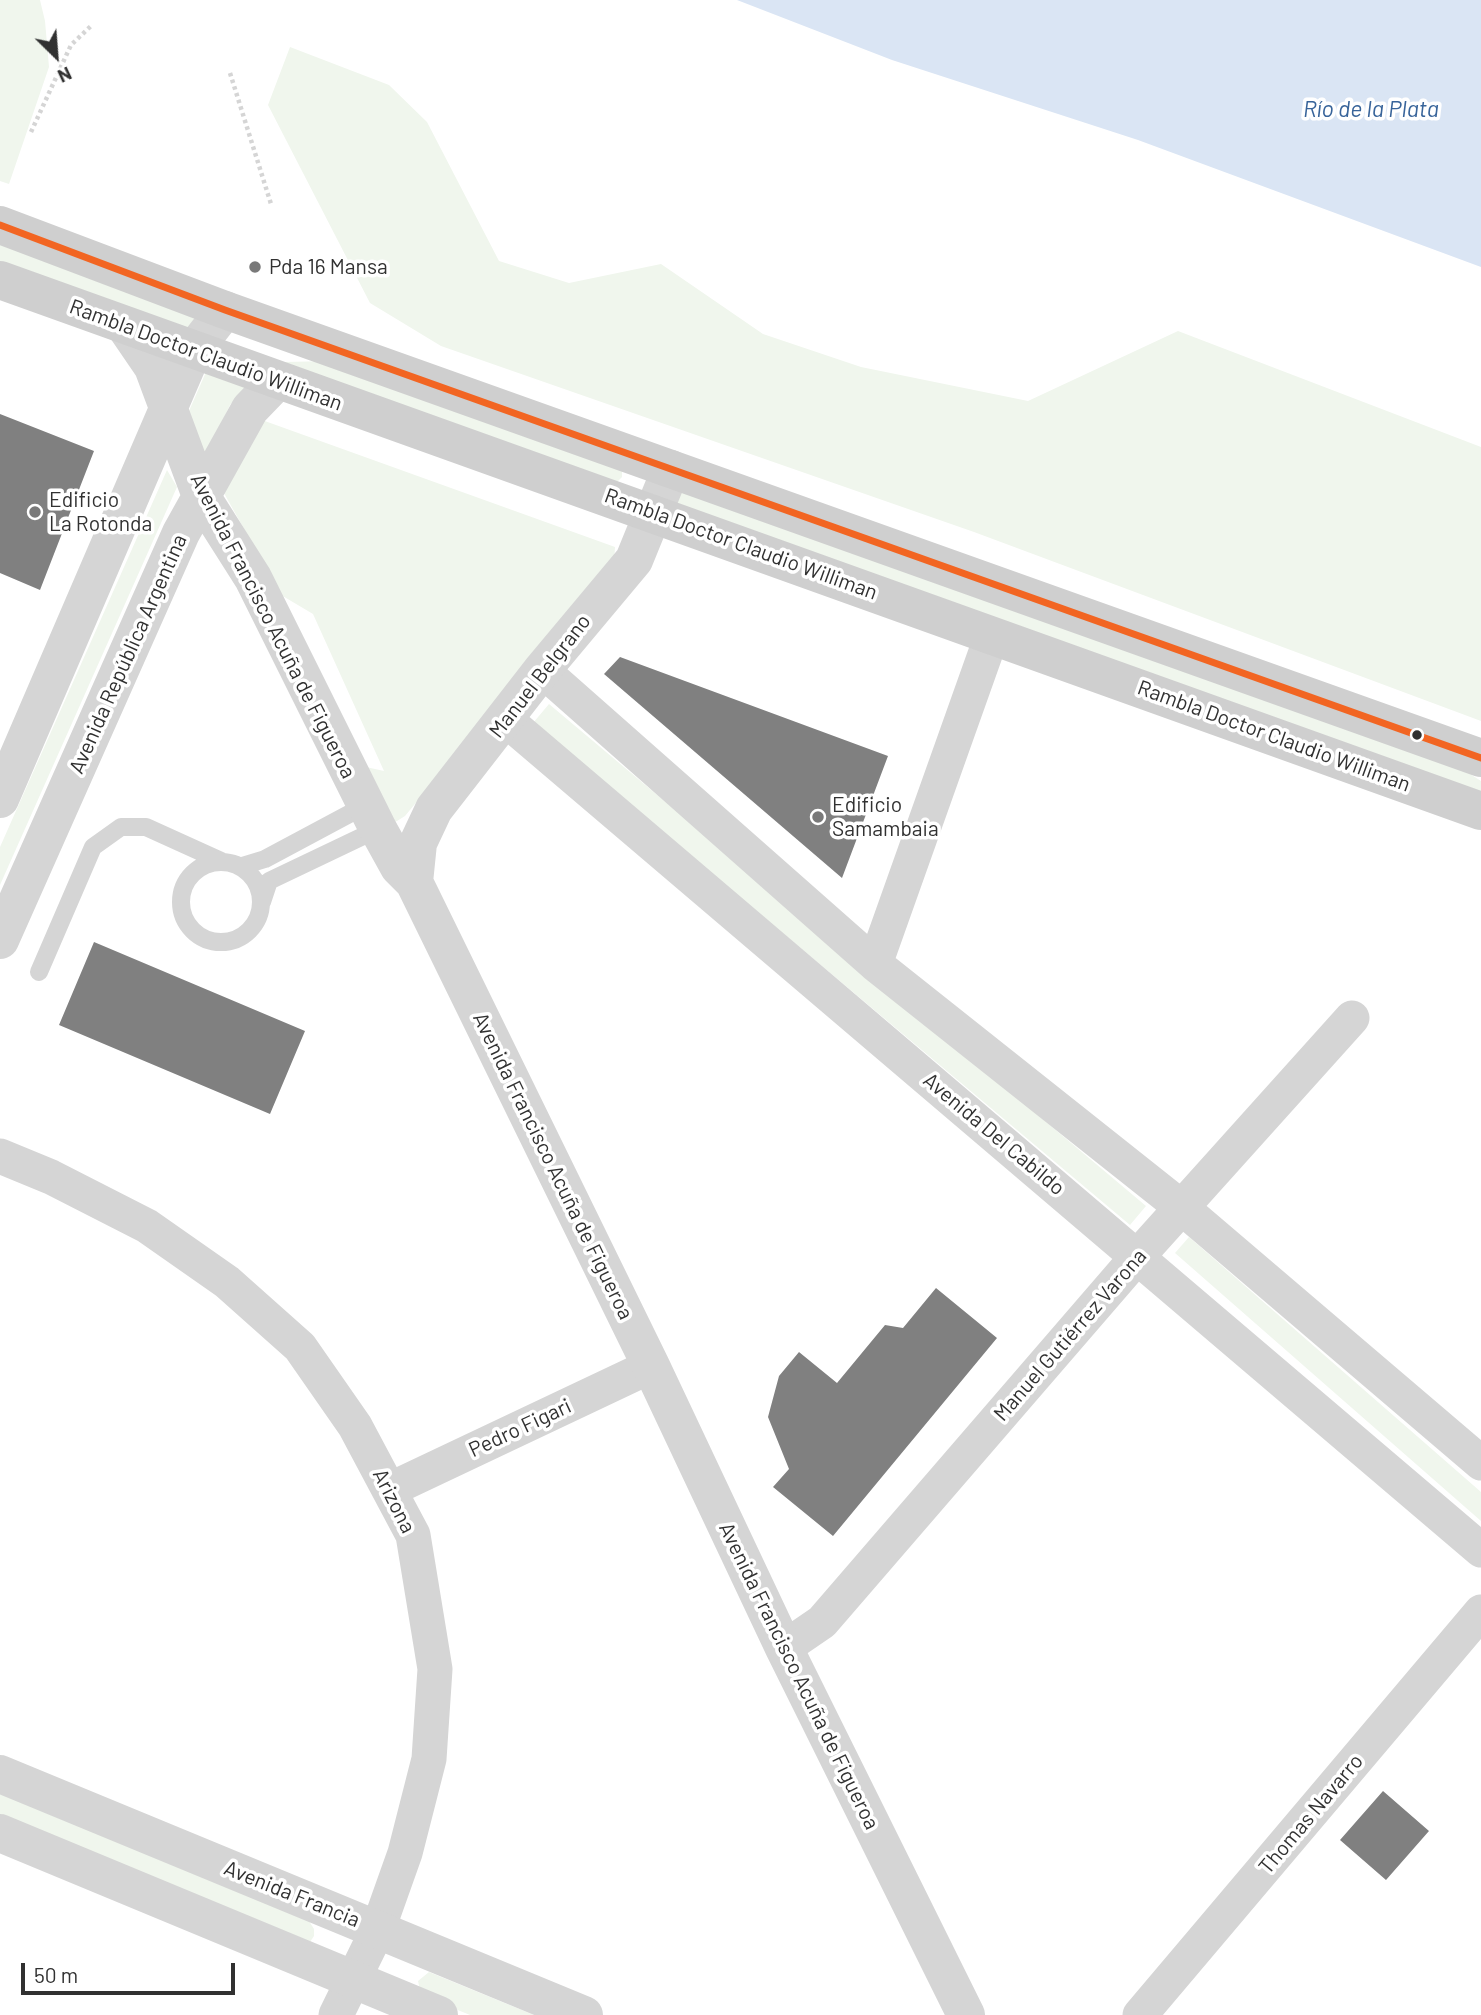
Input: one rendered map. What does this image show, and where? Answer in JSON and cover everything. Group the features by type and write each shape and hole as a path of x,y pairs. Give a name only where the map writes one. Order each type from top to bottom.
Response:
{"main road":[{"path":"0,225 225,310 1481,758"},
{"name":"Rambla Doctor Claudio Williman","path":"0,280 1481,811"}],"street":[{"path":"0,799 193,351 225,310"},
{"name":"Avenida Francisco Acuña de Figueroa","path":"125,326 153,367 201,496 253,578 372,817 399,867 414,882 651,1366 783,1648 966,2015"},
{"name":"Avenida República Argentina","path":"0,940 181,533 250,409 277,381"},
{"name":"Manuel Belgrano","path":"414,882 418,843 434,809 542,670 634,560 671,468"},
{"path":"874,964 992,635"},
{"path":"542,670 874,964 1181,1207 1481,1463"},
{"name":"Avenida Del Cabildo","path":"505,719 1481,1550"},
{"name":"Manuel Gutiérrez Varona","path":"783,1648 822,1622 1138,1256 1352,1018"},
{"name":"Arizona","path":"0,1156 51,1177 147,1226 227,1282 300,1347 355,1426 413,1535 435,1669 429,1759 405,1853 377,1929 336,2015"},
{"name":"Pedro Figari","path":"389,1490 651,1366"},
{"name":"Thomas Navarro","path":"1140,2015 1481,1612"},
{"name":"Avenida Francia","path":"0,1774 583,2015"},
{"path":"0,1833 439,2015"}],"lane":[{"path":"39,972 93,847 121,827 146,827 222,861 242,866 372,817"},
{"path":"222,861 201,866 186,881 180,901 185,922 200,937 220,943 241,937 256,922 269,881 372,817"},
{"path":"242,866 256,881 262,902"}],"path":[{"path":"31,132 71,45 92,25"},
{"path":"230,73 271,204"}],"shaded area":[{"path":"0,0 40,0 45,21 49,67 9,184 0,181"},
{"path":"290,47 389,85 427,122 499,261 569,283 661,264 763,334 861,367 1028,401 1178,331 1481,447 1481,721 974,532 441,346 370,303 268,105"},
{"path":"0,242 195,316 191,329 0,264"},
{"path":"331,361 622,471 622,477 615,484 284,362"},
{"path":"206,372 247,386 230,405 205,457 185,420"},
{"path":"262,420 615,547 614,563 405,816 391,823 366,767 384,771 313,614 281,595 220,486"},
{"path":"167,470 177,487 0,885 0,847"},
{"path":"682,491 1467,772 1481,781 1481,795 676,504"},
{"path":"549,704 1146,1206 1130,1225 533,723"},
{"path":"1189,1237 1481,1492 1481,1521 1175,1253"},
{"path":"0,1793 309,1921 314,1929 314,1936 310,1942 0,1820"},
{"path":"429,1972 534,2015 470,2015 421,1995 418,1981"}],"water":[{"name":"Río de la Plata","path":"737,0 1481,0 1481,267 1138,140 892,60"}],"building":[{"name":"Edificio La Rotonda","path":"0,414 94,451 40,590 0,573"},
{"name":"Edificio Samambaia","path":"620,657 888,756 842,878 604,674"},
{"path":"94,942 305,1031 270,1114 59,1025"},
{"path":"936,1288 997,1338 833,1536 773,1487 789,1469 768,1417 779,1376 799,1352 837,1383 885,1325 903,1328"},
{"path":"1383,1791 1429,1831 1386,1880 1340,1840"}],"transit line":[{"path":"0,225 225,310 1481,758"}],"place":[{"name":"Pda 16 Mansa","path":"255,267"},
{"name":"Edificio La Rotonda","path":"35,512"},
{"name":"Edificio Samambaia","path":"818,817"}]}
